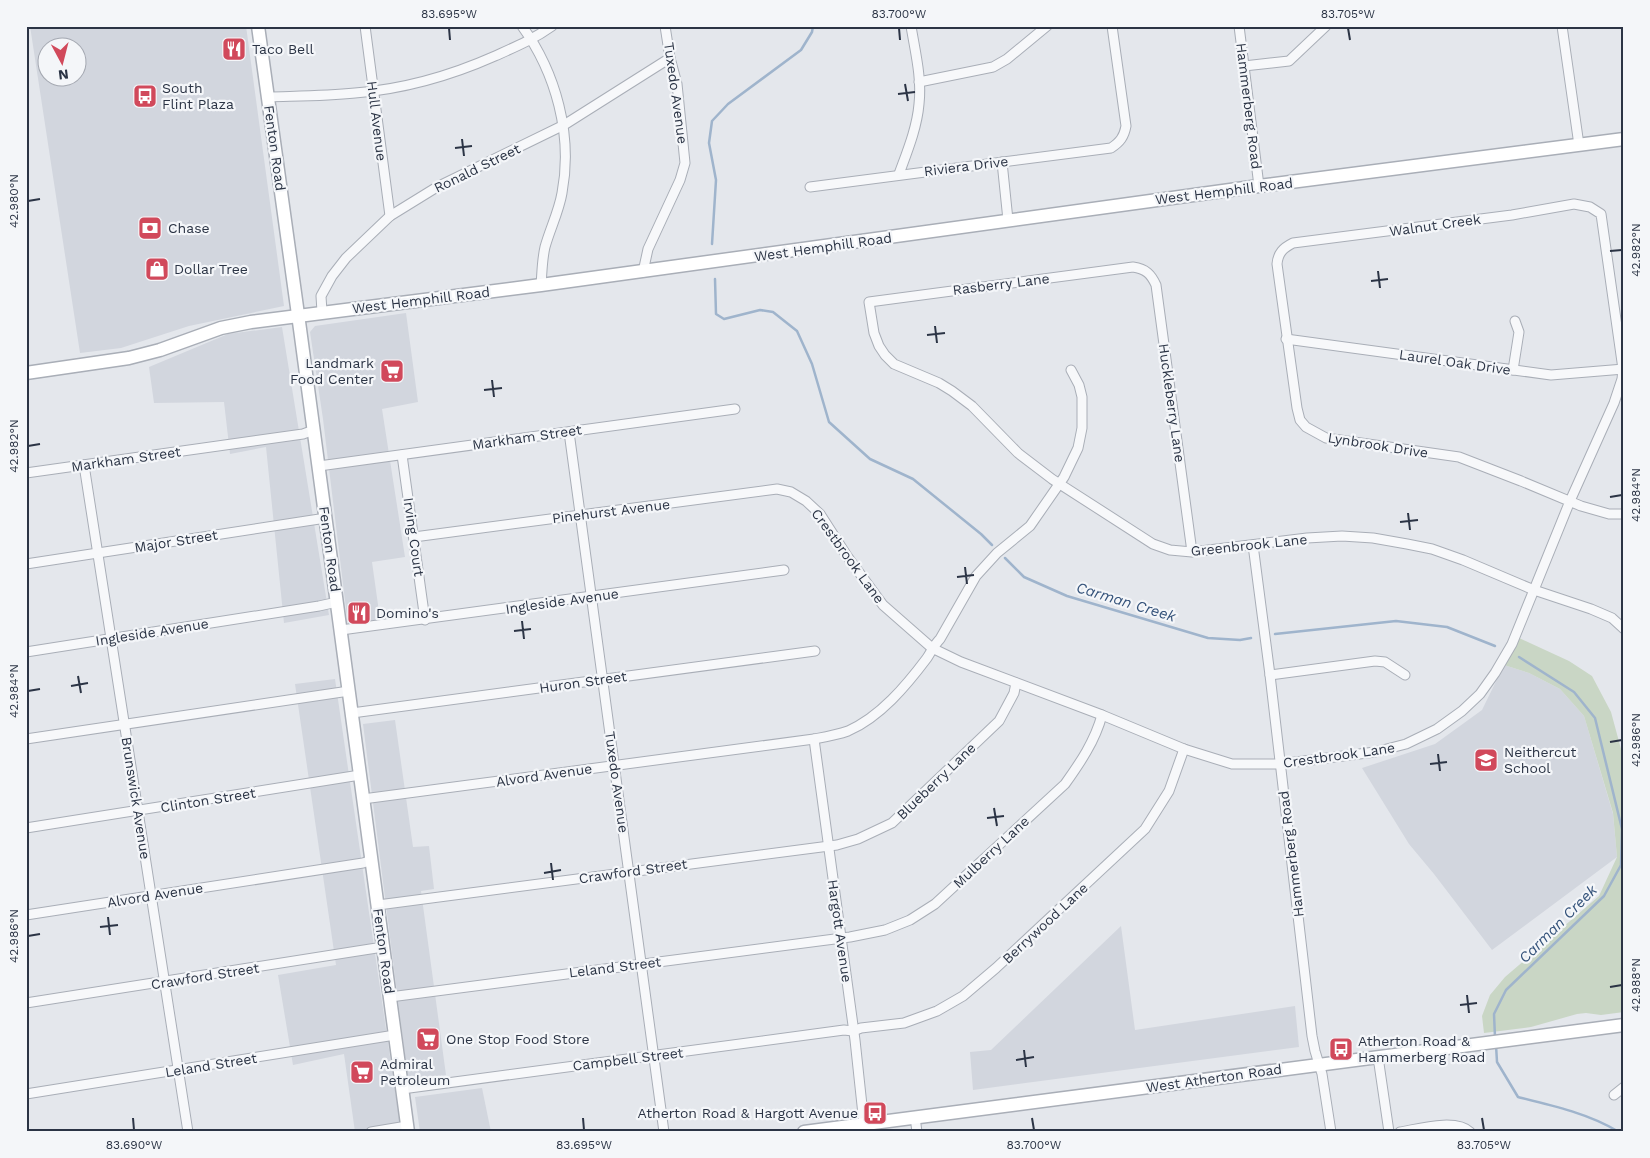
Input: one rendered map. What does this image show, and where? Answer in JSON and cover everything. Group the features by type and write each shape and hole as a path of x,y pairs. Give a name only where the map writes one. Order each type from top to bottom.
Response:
{"street":[{"name":"Fenton Road","path":"258,26 408,1129"},
{"name":"Hull Avenue","path":"365,26 390,216"},
{"path":"522,26 532,40 554,88 564,125 566,174 562,195 545,247 541,286"},
{"path":"268,97 374,91 422,82 448,75 532,40 552,26"},
{"name":"Tuxedo Avenue","path":"643,272 648,249 680,180 685,163 677,84 670,58 665,26"},
{"path":"899,174 914,128 919,104 920,82 912,26"},
{"path":"920,82 993,66 1007,58 1047,26"},
{"name":"Riviera Drive","path":"810,187 1111,148 1120,140 1126,126 1112,26"},
{"name":"Hammerberg Road","path":"1239,26 1259,186"},
{"path":"1244,66 1289,61 1326,26"},
{"path":"1562,26 1579,145"},
{"name":"Ronald Street","path":"322,312 321,296 332,276 346,258 390,216 444,183 564,125 670,58"},
{"name":"West Hemphill Road","path":"26,373 129,358 160,350 221,328 298,315 541,286 1008,220 1624,139"},
{"path":"1002,162 1008,220"},
{"name":"Walnut Creek","path":"1281,250 1293,243 1502,216 1574,204 1590,207"},
{"name":"Crestbrook Lane","path":"806,501 820,514 847,556 883,605 932,648 961,662 1184,749 1232,764 1280,764 1375,752 1406,744 1437,729 1462,712 1480,694 1495,673 1512,644 1570,501 1614,403 1622,379 1623,369 1604,225 1601,214 1590,207"},
{"name":"Lynbrook Drive","path":"1281,250 1277,264 1286,338 1300,420 1306,427 1326,438 1459,457 1581,506 1609,514 1624,514"},
{"name":"Rasberry Lane","path":"869,302 1133,267"},
{"name":"Huckleberry Lane","path":"1133,267 1146,270 1152,276 1156,285 1192,552"},
{"name":"Greenbrook Lane","path":"869,302 874,333 879,346 894,364 939,384 972,406 1018,453 1052,479 1153,544 1170,550 1192,552 1342,536 1373,538 1432,549 1534,590 1612,618 1624,629"},
{"path":"1513,370 1519,332 1515,321"},
{"name":"Laurel Oak Drive","path":"1286,338 1550,375 1623,369"},
{"name":"Alvord Avenue","path":"364,799 814,739 848,731 870,718 894,698 928,656 940,639 976,576 997,553 1030,526 1056,491 1078,448 1082,428 1082,397 1079,385 1071,370"},
{"name":"Markham Street","path":"319,466 734,410"},
{"name":"Markham Street","path":"26,473 303,434 314,430"},
{"name":"Tuxedo Avenue","path":"568,432 664,1132"},
{"name":"Irving Court","path":"402,455 425,620"},
{"name":"Brunswick Avenue","path":"84,465 188,1132"},
{"name":"Pinehurst Avenue","path":"414,537 777,489 791,492 806,501"},
{"name":"Major Street","path":"26,564 326,518"},
{"name":"Hammerberg Road","path":"1253,545 1314,1051 1326,1093 1332,1132"},
{"name":"Ingleside Avenue","path":"341,630 784,570"},
{"name":"Ingleside Avenue","path":"26,652 337,602"},
{"name":"Huron Street","path":"352,713 815,651"},
{"path":"1270,675 1375,661 1385,662 1405,675"},
{"name":"Blueberry Lane","path":"828,845 858,839 892,822 999,721 1014,693 1016,683"},
{"path":"26,739 349,690"},
{"name":"Mulberry Lane","path":"841,937 885,930 910,920 935,904 1065,784 1080,762 1099,726 1102,716"},
{"name":"Hargott Avenue","path":"814,739 864,1124"},
{"name":"Berrywood Lane","path":"853,1031 861,1028 904,1023 936,1011 963,996 996,968 1145,829 1168,791 1184,749"},
{"name":"Clinton Street","path":"26,828 360,774"},
{"name":"Crawford Street","path":"378,905 828,845"},
{"name":"Alvord Avenue","path":"26,915 363,863 372,860"},
{"name":"Leland Street","path":"390,997 841,937"},
{"name":"Crawford Street","path":"26,1003 383,947"},
{"name":"West Atherton Road","path":"804,1132 1624,1025"},
{"name":"Campbell Street","path":"402,1089 844,1030 853,1031"},
{"name":"Leland Street","path":"26,1094 395,1035"},
{"path":"1378,1057 1388,1132"},
{"path":"1614,1095 1624,1087"},
{"path":"915,1117 917,1132"},
{"path":"1400,1132 1453,1124 1470,1132"},
{"path":"371,1132 408,1129"}],"shaded area":[{"name":"South Flint Plaza","path":"30,26 246,26 284,306 189,326 121,348 80,353 39,88 88,88 88,38 38,38 38,78"},
{"path":"406,313 418,402 382,409 405,557 372,562 380,619 348,625 323,419 310,332 315,326"},
{"path":"282,327 329,615 284,623 266,447 230,454 224,402 154,403 149,367 228,334"},
{"path":"1504,665 1529,673 1560,689 1584,716 1613,814 1617,857 1492,950 1409,844 1362,768 1435,744 1482,710"},
{"path":"335,679 401,1132 355,1132 344,1054 293,1065 278,975 336,965 295,684"},
{"path":"395,720 413,847 429,846 434,889 421,891 446,1075 408,1079 363,724"},
{"path":"1121,926 1135,1030 1295,1006 1299,1047 973,1090 970,1052 991,1050"},
{"path":"482,1088 491,1132 420,1132 415,1097"}],"green space":[{"path":"1517,637 1569,661 1592,676 1611,712 1624,760 1624,1012 1601,1015 1577,1014 1531,1027 1484,1033 1482,1016 1490,995 1505,977 1599,896 1617,857 1613,813 1584,716 1560,689 1529,673 1504,665"}],"waterway":[{"name":"Carman Creek","path":"712,244 716,180 709,143 712,121 728,104 801,50 812,32 813,26"},
{"name":"Carman Creek","path":"715,279 716,314 724,319 760,310 773,312 797,331 812,364 829,422 870,459 913,479 992,545"},
{"name":"Carman Creek","path":"1005,558 1024,577 1067,596 1208,638 1240,640 1251,638"},
{"name":"Carman Creek","path":"1275,634 1396,621 1447,627 1495,646"},
{"name":"Carman Creek","path":"1495,1037 1494,1014 1506,990 1604,896 1621,865 1622,829 1595,718 1574,692 1519,657"},
{"name":"Carman Creek","path":"1496,1045 1497,1062 1518,1097 1583,1115 1619,1132"}],"place":[{"name":"Taco Bell","path":"234,49"},
{"name":"South Flint Plaza","path":"145,96"},
{"name":"Chase","path":"150,228"},
{"name":"Dollar Tree","path":"157,269"},
{"name":"Landmark Food Center","path":"392,371"},
{"name":"Domino's","path":"359,613"},
{"name":"Neithercut School","path":"1486,760"},
{"name":"One Stop Food Store","path":"428,1039"},
{"name":"Atherton Road & Hammerberg Road","path":"1341,1049"},
{"name":"Admiral Petroleum","path":"362,1072"},
{"name":"Atherton Road & Hargott Avenue","path":"875,1113"}]}
